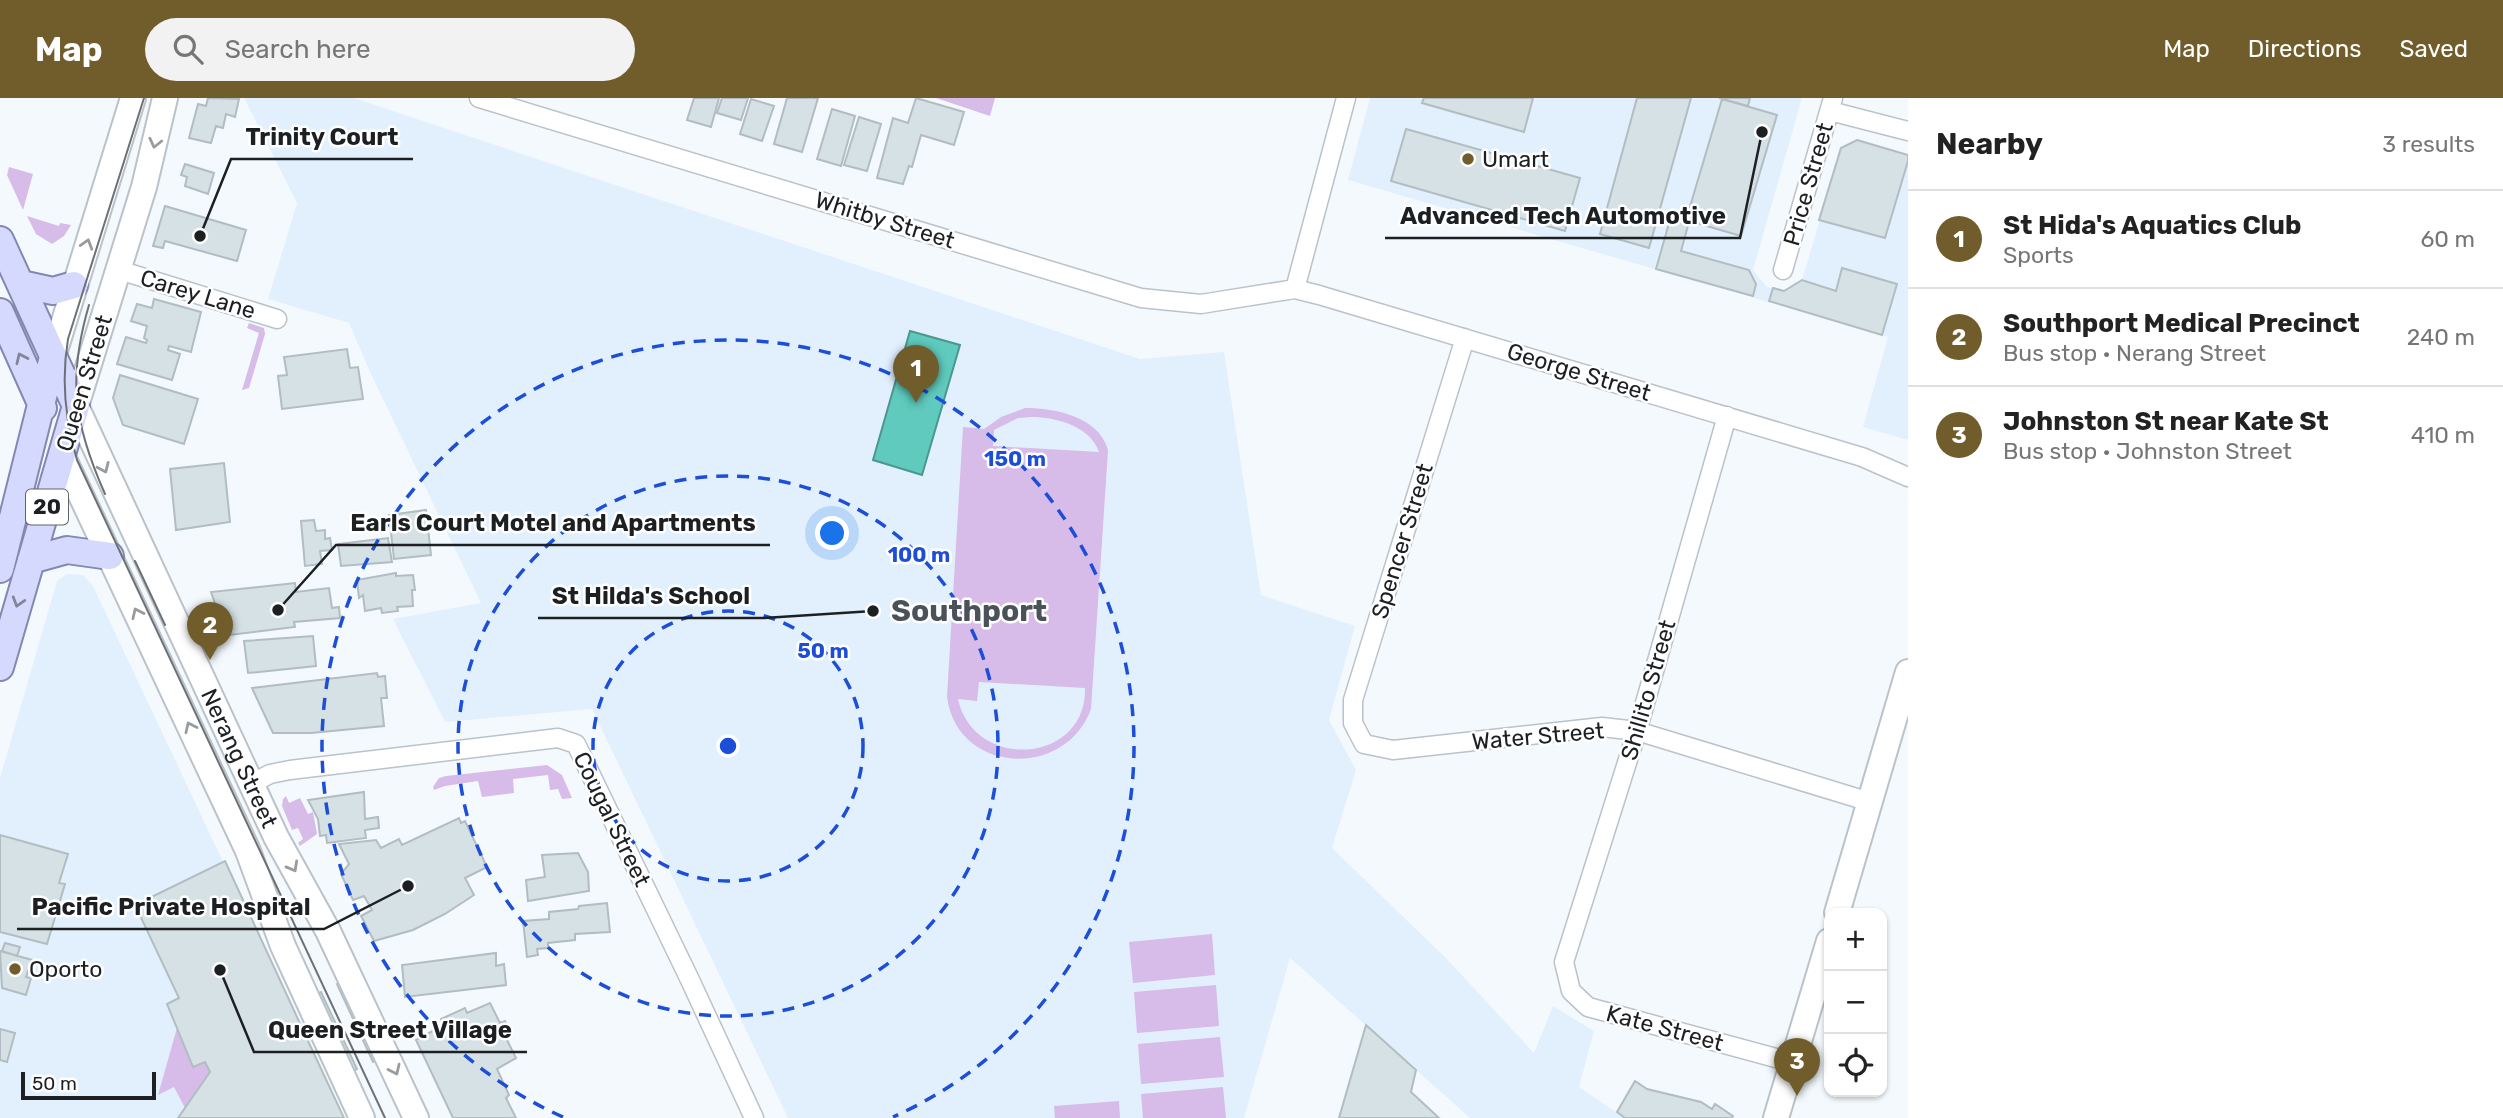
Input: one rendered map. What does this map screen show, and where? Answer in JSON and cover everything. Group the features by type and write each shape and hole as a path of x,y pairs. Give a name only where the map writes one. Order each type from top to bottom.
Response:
{"main road":[{"name":"Queen Street","path":"0,569 53,357 132,98"},
{"name":"Queen Street","path":"0,667 76,406 144,187 166,98"},
{"name":"Nerang Street","path":"0,240 276,837 338,951 416,1118"},
{"path":"21,284 53,291 74,285"},
{"name":"Nerang Street","path":"0,312 62,455 243,840 283,946 362,1118"},
{"path":"31,559 67,550 110,556"},
{"path":"1838,908 1908,672"},
{"path":"1776,1118 1824,958"}],"street":[{"name":"Whitby Street","path":"479,98 1141,298 1201,304 1295,289"},
{"path":"1295,289 1346,98"},
{"path":"1832,104 1908,131"},
{"name":"Price Street","path":"1783,270 1832,104"},
{"name":"Carey Lane","path":"119,270 277,319"},
{"name":"George Street","path":"1295,289 1862,457 1908,477"},
{"name":"Spencer Street","path":"1364,744 1353,723 1353,700 1465,338"},
{"name":"Shillito Street","path":"1563,962 1637,731 1727,416"},
{"name":"George Street","path":"1862,457 1908,463"},
{"name":"Water Street","path":"1364,744 1393,750 1602,727 1637,731 1870,802"},
{"name":"Cougal Street","path":"251,784 278,771 558,738 576,744 754,1118"},
{"name":"Kate Street","path":"1563,962 1572,991 1588,1007 1794,1063"}],"shaded area":[{"path":"244,98 354,98 1140,359 1224,352 1261,595 1355,626 1329,720 1356,770 1332,848 1447,959 1534,1053 1553,1006 1594,1031 1579,1087 1625,1118 1470,1118 1290,958 1244,1118 788,1118 592,709 445,722 393,619 481,603 349,323 268,299 297,203"},
{"path":"936,98 995,98 990,116"},
{"path":"1370,98 1802,98 1753,270 1767,287 1784,291 1802,280 1841,148 1857,140 1908,155 1908,440 1863,427 1888,337 1348,180"},
{"path":"9,167 33,174 23,210 7,175"},
{"path":"27,216 59,226 60,223 71,225 64,236 52,244 36,234"},
{"path":"249,323 264,328 265,334 249,388 242,390 259,333 247,328"},
{"path":"910,331 960,345 922,475 873,460"},
{"path":"1025,408 1063,413 1086,422 1096,430 1108,450 1091,709 1078,732 1059,748 1037,757 1013,758 990,753 970,741 955,723 947,697 963,427 984,429 1001,417","holes":["1031,417 1071,425 1088,436 1099,452 993,446 994,430 1018,418","979,682 1085,688 1081,713 1068,732 1050,744 1028,749 1006,748 985,739 968,723 958,699 977,701"]},
{"path":"67,574 83,575 93,586 344,1118 0,1118 0,778 57,581"},
{"path":"547,765 562,775 572,798 562,799 558,789 550,790 548,775 513,779 514,793 482,797 478,781 434,790 433,787 439,778 446,776"},
{"path":"286,796 289,803 300,798 308,814 313,812 317,834 300,846 298,843 303,839 298,828 292,830 282,806"},
{"path":"1212,934 1215,975 1133,983 1129,942"},
{"path":"1216,985 1219,1026 1137,1033 1134,992"},
{"path":"177,1028 193,1067 205,1062 210,1072 185,1108 174,1087 158,1095"},
{"path":"1220,1037 1224,1077 1141,1084 1138,1044"},
{"path":"1223,1087 1226,1118 1143,1118 1141,1094"},
{"path":"1119,1101 1120,1118 1055,1118 1054,1106"}],"building":[{"path":"208,98 239,99 235,117 226,114 223,128 216,126 211,143 189,138 198,104 206,106"},
{"path":"694,98 719,98 711,127 687,120"},
{"path":"722,98 748,98 741,120 717,113"},
{"path":"787,98 818,98 802,152 774,144"},
{"path":"916,98 964,112 954,145 921,135 912,167 909,166 903,184 877,178 893,118 908,123"},
{"path":"1424,98 1533,98 1524,132 1422,103"},
{"path":"1637,98 1691,98 1649,248 1600,234"},
{"path":"1719,98 1750,98 1748,106"},
{"path":"751,99 774,106 762,141 740,134"},
{"path":"1722,99 1777,115 1741,236 1686,220"},
{"path":"832,109 855,116 841,166 817,159"},
{"path":"859,117 881,124 867,171 844,165"},
{"path":"1406,129 1580,178 1565,231 1391,181"},
{"path":"1857,140 1908,155 1885,238 1819,220 1841,148"},
{"path":"185,164 214,173 208,194 185,186 187,177 181,175"},
{"path":"165,206 246,230 237,261 165,241 163,248 153,246"},
{"path":"1671,216 1689,222 1681,251 1749,270 1756,284 1753,296 1656,269"},
{"path":"1842,268 1897,284 1882,335 1769,301 1773,288 1784,291 1802,280 1836,291"},
{"path":"154,299 201,312 191,352 169,346 168,350 180,354 172,380 117,364 126,337 146,343 144,338 147,326 131,321 137,304 152,308"},
{"path":"347,349 350,368 358,367 363,399 282,409 278,376 287,375 284,357"},
{"path":"120,375 198,399 184,444 123,425 113,398"},
{"path":"224,463 230,522 176,530 170,469"},
{"path":"426,510 431,555 394,559 389,515"},
{"path":"314,520 316,531 325,530 325,539 330,538 332,550 320,551 322,564 305,566 301,521"},
{"path":"388,538 392,562 341,566 338,544"},
{"path":"396,573 396,576 413,575 413,606 397,607 398,611 382,613 381,608 365,611 363,595 359,598 357,580"},
{"path":"295,583 296,592 329,588 332,608 339,607 340,618 294,622 295,627 230,635 228,620 208,628 203,618 218,612 211,592"},
{"path":"313,636 316,666 248,673 244,641"},
{"path":"377,673 378,677 385,676 387,698 381,698 384,726 311,733 273,733 252,688"},
{"path":"364,792 365,819 378,817 379,828 365,830 366,838 327,843 326,835 320,836 318,819 308,800"},
{"path":"459,818 461,823 465,821 487,867 465,878 474,895 413,930 374,941 361,916 372,910 364,896 353,900 341,874 349,864 339,844 376,840 381,848 399,839 402,845"},
{"path":"0,835 68,854 59,883 65,884 47,944 0,932"},
{"path":"578,853 588,872 589,891 528,901 526,880 545,877 542,855"},
{"path":"225,861 344,1118 178,1118 210,1072 205,1062 193,1067 167,1004 179,998 135,905"},
{"path":"607,903 610,932 575,934 575,940 548,943 548,948 537,949 538,955 527,957 523,921 549,919 549,912"},
{"path":"5,943 20,947 17,956 2,951"},
{"name":"Oporto","path":"0,951 32,960 26,977 31,978 26,995 2,988"},
{"path":"496,953 496,966 504,964 506,985 405,997 402,965"},
{"path":"346,981 381,1058 373,1062 337,984"},
{"path":"321,992 357,1069 349,1073 312,996"},
{"path":"490,1003 500,1023 505,1021 512,1035 506,1038 516,1058 497,1069 516,1118 453,1118 416,1040 444,1025 441,1019 465,1008 467,1013"},
{"path":"1366,1025 1416,1070 1411,1092 1439,1118 1339,1118"},
{"path":"0,1029 15,1033 7,1062 0,1060"},
{"path":"1635,1081 1647,1089 1701,1102 1712,1109 1715,1104 1733,1116 1625,1118 1617,1112"}],"tram line":[{"path":"144,98 68,339 65,385 73,445 77,460 385,1118"},
{"path":"89,305 78,356 77,401 86,445 105,494"},
{"path":"135,561 165,625"}],"place":[{"name":"Advanced Tech Automotive","path":"1762,132"},
{"name":"Umart","path":"1468,159"},
{"name":"Trinity Court","path":"200,236"},
{"name":"St Hida's Aquatics Club","path":"916,403"},
{"name":"Earls Court Motel and Apartments","path":"278,610"},
{"name":"St Hilda's School","path":"873,611"},
{"name":"Southport Medical Precinct","path":"210,660"},
{"name":"Pacific Private Hospital","path":"408,886"},
{"name":"Oporto","path":"15,969"},
{"name":"Queen Street Village","path":"220,970"},
{"name":"Johnston St near Kate St","path":"1797,1096"}],"district":[{"name":"Southport","path":"969,611"}]}
